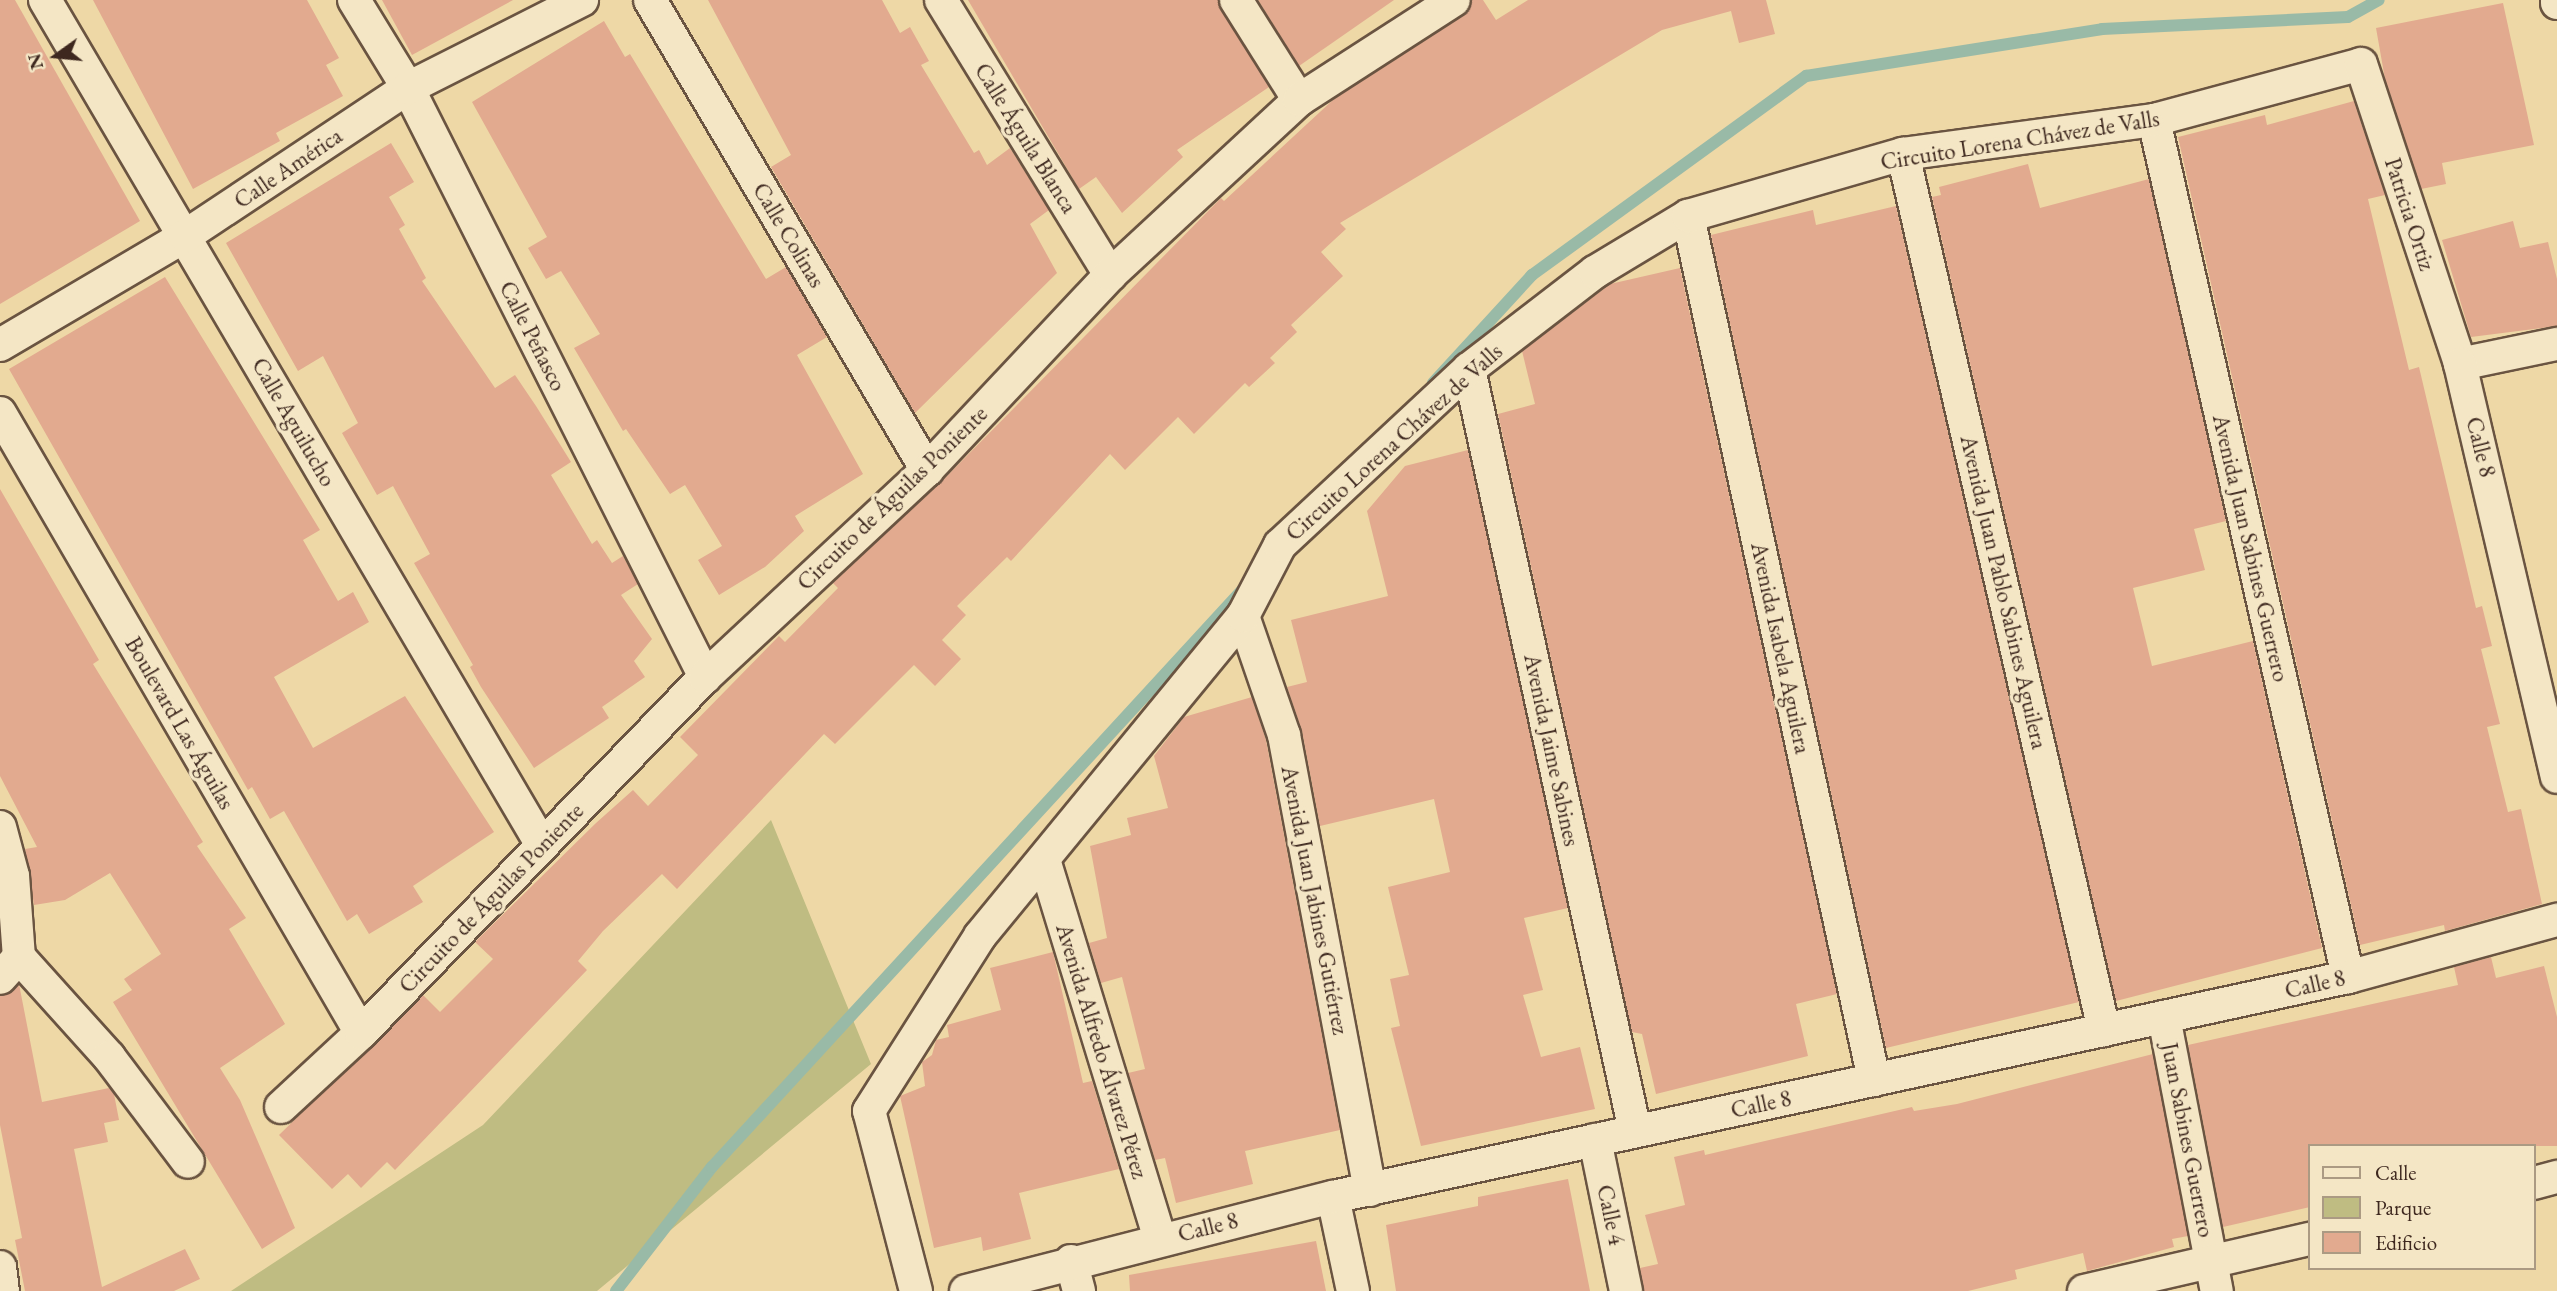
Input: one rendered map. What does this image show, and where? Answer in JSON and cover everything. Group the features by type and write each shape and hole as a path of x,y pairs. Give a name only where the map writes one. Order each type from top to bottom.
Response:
{"street":[{"name":"Calle Aguilucho","path":"45,0 542,845"},
{"name":"Calle Peñasco","path":"354,0 408,88 705,677"},
{"name":"Calle América","path":"0,345 185,236 408,88 582,0"},
{"name":"Calle Colinas","path":"650,0 928,470"},
{"name":"Calle Águila Blanca","path":"941,0 1111,275"},
{"path":"1236,0 1299,100"},
{"name":"Circuito de Águilas Poniente","path":"281,1107 361,1034 705,677 928,470 1111,275 1299,100 1454,0"},
{"name":"Circuito Lorena Chávez de Valls","path":"916,1291 869,1111 980,936 1045,863 1242,616 1280,545 1469,369 1595,272 1688,216 1903,154 2154,120 2361,64"},
{"name":"Patricia Ortiz","path":"2361,64 2460,364"},
{"name":"Avenida Juan Sabines Guerrero","path":"2154,120 2347,977"},
{"name":"Avenida Juan Pablo Sabines Aguilera","path":"1903,154 2104,1030"},
{"name":"Avenida Isabela Aguilera","path":"1688,216 1874,1080"},
{"path":"2460,364 2557,344"},
{"name":"Calle 8","path":"2460,364 2554,749 2557,776"},
{"name":"Avenida Jaime Sabines","path":"1469,369 1635,1131"},
{"name":"Boulevard Las Águilas","path":"0,413 361,1034"},
{"name":"Avenida Juan Jabines Gutiérrez","path":"1242,616 1284,735 1370,1190"},
{"path":"0,827 13,876 9,968 109,1057 188,1162"},
{"name":"Avenida Alfredo Álvarez Pérez","path":"1045,863 1160,1239"},
{"name":"Calle 8","path":"966,1291 1075,1276 1160,1239 1333,1197 2347,977 2557,920"},
{"name":"Juan Sabines Guerrero","path":"2164,1017 2215,1278"},
{"name":"Calle 4","path":"1595,1140 1626,1291"},
{"path":"2536,1182 2557,1177"},
{"path":"1333,1197 1353,1291"},
{"path":"2084,1291 2215,1278 2308,1240"},
{"path":"0,1267 4,1291"}],"green space":[{"path":"771,820 871,1064 597,1291 231,1291 483,1125"}],"building":[{"path":"0,0 15,0 140,221 0,304"},
{"path":"93,0 307,0 339,58 326,65 343,96 276,133 280,141 193,189"},
{"path":"382,0 513,0 412,55"},
{"path":"708,0 882,0 900,33 910,27 929,61 921,65 974,153 979,150 987,165 1010,148 1049,210 1030,224 1057,273 915,413 771,167 791,155"},
{"path":"968,0 1218,0 1269,87 1177,150 1183,157 1122,213 1096,177 1079,189"},
{"path":"1258,0 1394,0 1299,66"},
{"path":"1472,0 1483,0 1496,20 1528,0 1766,0 1775,34 1739,43 1731,11 1662,30 1340,223 1346,229 1321,252 1343,276 1291,325 1297,332 1270,358 1275,363 1249,387 1245,383 1194,434 1178,417 1125,470 1110,454 1011,561 1007,557 957,606 966,615 942,640 961,659 935,686 914,665 835,744 824,734 677,889 662,874 603,931 578,961 587,970 395,1170 387,1162 361,1188 348,1174 332,1189 279,1135 423,995 440,1012 493,959 475,942 633,790 648,806 698,755 680,737 779,636 785,642 838,588 833,583 940,483 1221,198 1224,201 1334,99 1464,15"},
{"path":"2503,3 2534,145 2442,163 2446,184 2421,189 2385,79 2376,28"},
{"path":"604,21 625,57 630,54 766,279 786,267 827,337 797,355 863,474 795,516 804,531 765,567 719,595 698,560 722,546 685,485 670,494 626,429 623,431 574,348 600,334 561,271 546,279 528,248 547,237 472,102"},
{"path":"2354,101 2385,195 2368,199 2409,370 2419,367 2476,608 2482,606 2492,646 2481,649 2500,724 2487,727 2508,812 2521,809 2542,904 2445,931 2444,925 2360,945 2178,137 2265,115 2267,125"},
{"path":"391,143 414,182 389,197 405,225 399,229 426,278 422,281 495,388 515,375 536,406 571,462 551,475 592,544 597,540 612,563 623,556 638,584 621,595 652,639 634,661 645,677 602,707 609,718 534,768 481,687 470,667 473,665 414,563 430,554 393,486 377,495 342,433 358,423 323,356 298,371 226,243"},
{"path":"2028,164 2040,208 2149,179 2226,521 2194,529 2205,570 2133,588 2152,666 2253,641 2322,948 2116,1001 1932,197 1941,195 1939,187"},
{"path":"1896,206 2079,1002 1886,1048 1711,235 1813,210 1816,225"},
{"path":"2513,221 2520,248 2548,242 2557,279 2557,326 2471,337 2442,240"},
{"path":"1680,268 1837,994 1796,1004 1808,1056 1656,1094 1642,1034 1632,1032 1498,414 1535,404 1522,351 1610,284"},
{"path":"165,277 320,530 303,540 338,601 353,592 369,622 274,677 313,748 405,696 494,832 413,886 423,902 369,934 357,914 347,921 284,811 270,819 252,787 248,790 9,369"},
{"path":"1468,450 1568,908 1524,918 1543,990 1523,995 1541,1057 1580,1047 1595,1109 1421,1146 1391,1028 1400,1026 1390,979 1409,975 1388,887 1450,872 1434,799 1320,826 1302,731 1287,687 1307,682 1291,620 1388,596 1367,511 1405,466"},
{"path":"0,489 99,660 93,664 203,842 197,846 246,918 229,929 285,1024 220,1068 240,1100 295,1228 262,1249 113,1002 132,990 124,979 161,954 110,873 65,900 34,905 25,849 37,847 0,776"},
{"path":"1252,697 1266,740 1340,1130 1245,1151 1253,1184 1176,1203 1165,1158 1155,1160 1128,1073 1145,1069 1122,977 1101,983 1089,943 1107,938 1090,846 1131,835 1127,818 1168,808 1154,756 1184,717"},
{"path":"1053,952 1083,1083 1092,1081 1119,1169 1019,1193 1031,1239 983,1251 981,1237 934,1248 900,1096 925,1086 922,1062 932,1055 936,1040 949,1037 947,1025 1001,1010 990,968"},
{"path":"2491,957 2496,978 2544,966 2557,1017 2557,1146 2308,1144 2308,1207 2223,1227 2188,1045 2458,985 2454,967"},
{"path":"19,984 42,1102 109,1088 114,1094 119,1120 104,1123 108,1142 74,1149 102,1287 185,1249 200,1279 174,1291 25,1291 15,1240 22,1238 0,1125 0,996"},
{"path":"2153,1054 2188,1236 2172,1239 2174,1247 2087,1271 2083,1253 2015,1270 2017,1279 1968,1291 1644,1291 1640,1268 1658,1264 1645,1215 1685,1205 1674,1157 1704,1150 1705,1155 1912,1107 1914,1111 1957,1104"},
{"path":"1568,1179 1590,1291 1396,1291 1386,1225 1478,1206 1478,1197"},
{"path":"1316,1241 1326,1291 1130,1291 1129,1275"}],"waterway":[{"path":"1433,383 1532,275 1806,76 2102,29 2348,17 2379,0"},
{"path":"616,1291 712,1167 1245,587"}]}
